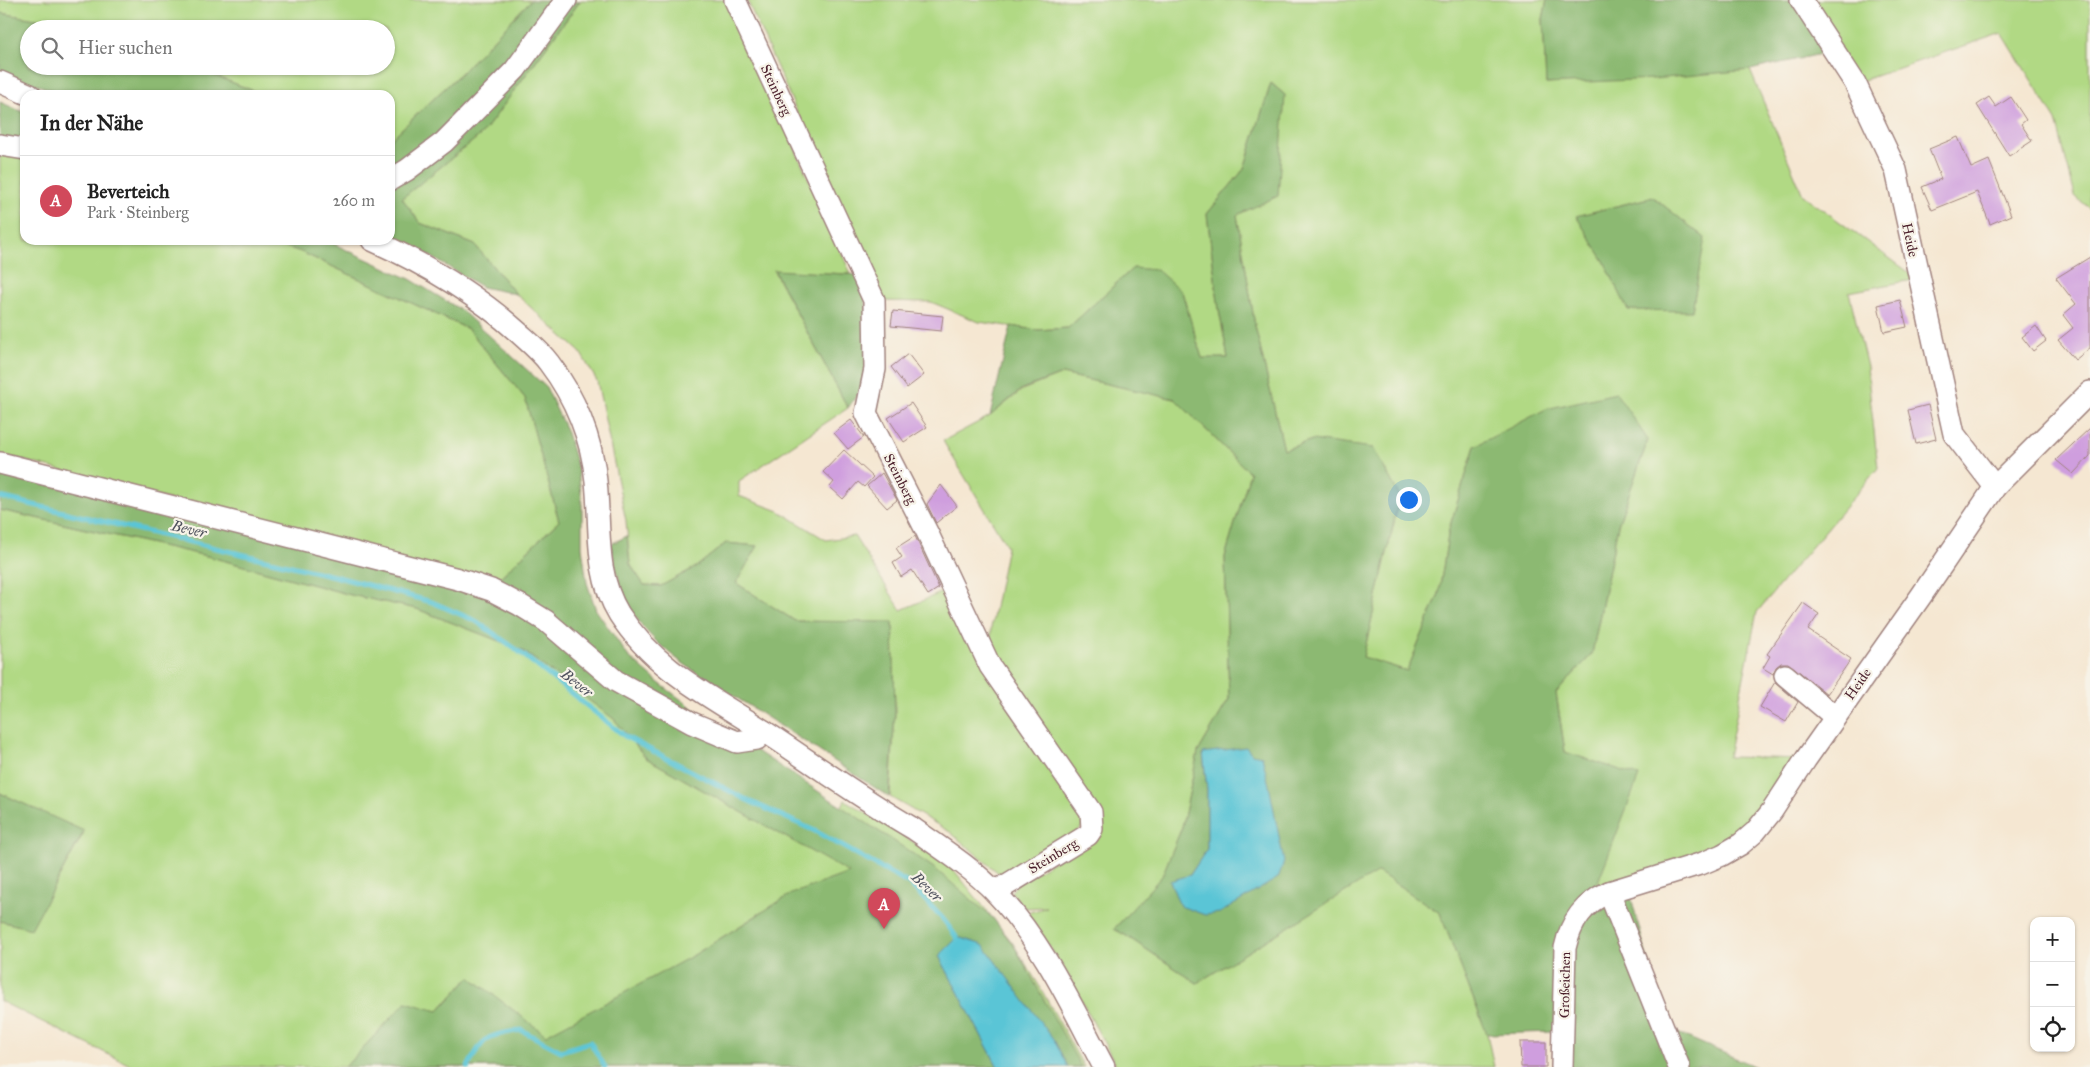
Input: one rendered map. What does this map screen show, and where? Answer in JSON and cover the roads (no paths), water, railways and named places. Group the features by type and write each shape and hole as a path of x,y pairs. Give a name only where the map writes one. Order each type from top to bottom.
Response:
{"street":[{"path":"395,177 444,142 520,65 566,0"},
{"name":"Steinberg","path":"735,0 874,300 875,369 866,413 927,532 990,666 1091,812 1092,829 1088,835 995,892"},
{"name":"Heide","path":"1801,0 1855,83 1896,170 1954,434 1995,487"},
{"path":"0,82 20,91"},
{"path":"0,145 20,148"},
{"path":"382,245 422,265 474,296 508,323 549,362 572,400 589,444 596,479 598,545 603,573 609,594 618,612 635,637 672,673 764,731 939,847 995,892 1046,960 1104,1067"},
{"name":"Heide","path":"1704,863 1741,844 1755,832 1772,811 1835,717 1922,596 1995,487 2090,392"},
{"path":"0,463 448,577 491,590 546,621 616,681 692,723 737,742 757,739 764,731"},
{"path":"1785,676 1835,717"},
{"name":"Großeichen","path":"1562,1067 1564,959 1568,934 1581,911 1597,897 1704,863"},
{"path":"1610,892 1679,1067"}],"water":[{"path":"1246,747 1252,754 1262,756 1284,862 1278,878 1220,913 1205,915 1180,906 1170,881 1190,875 1207,849 1207,789 1203,753"},
{"path":"958,937 983,945 1054,1040 1068,1067 998,1067 939,956"}],"waterway":[{"name":"Bever","path":"0,497 334,576 432,602 476,621 517,650 626,737 747,800 815,831 911,885 943,919 960,942"},
{"path":"468,1067 479,1048 488,1039 500,1034 521,1030 561,1051 590,1042 605,1067"}],"place":[{"name":"Beverteich","path":"884,929"}]}
